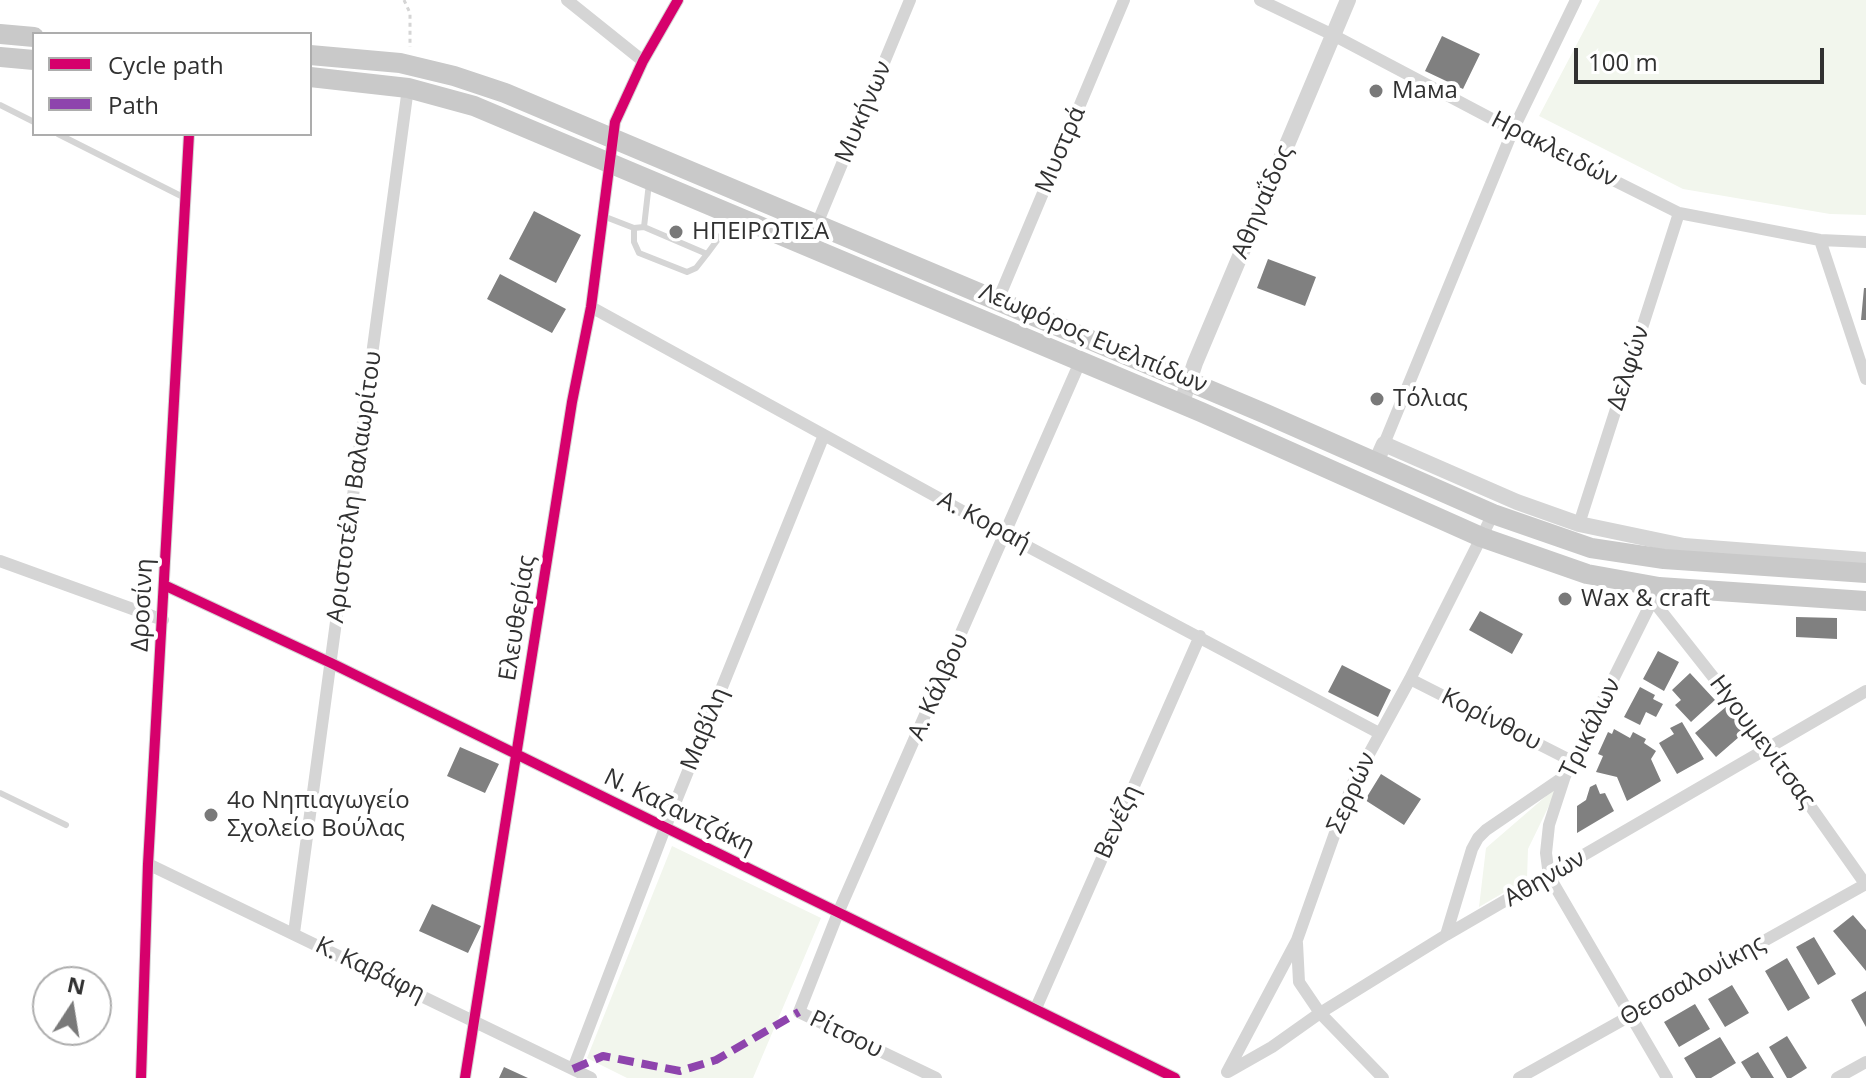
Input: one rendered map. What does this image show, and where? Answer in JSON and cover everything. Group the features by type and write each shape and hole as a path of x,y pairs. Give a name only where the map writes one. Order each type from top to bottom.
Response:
{"main road":[{"path":"0,34 32,37"},
{"name":"Λεωφόρος Ευελπίδων","path":"312,55 415,67 505,93 1190,382 1380,453 1493,514 1591,548 1625,555 1866,573"},
{"path":"0,57 32,60"},
{"name":"Λεωφόρος Ευελπίδων","path":"312,77 408,88 474,106 1181,405 1481,537 1587,574 1657,594 1866,601"}],"street":[{"path":"567,0 643,61"},
{"name":"Ελευθερίας","path":"465,1078 572,402 591,307 613,138 619,111 678,0"},
{"name":"Μυκήνων","path":"817,224 910,0"},
{"name":"Μυστρά","path":"998,300 1124,0"},
{"name":"Ηρακλειδών","path":"1260,0 1679,213 1820,240 1866,242"},
{"name":"Αθηναΐδος","path":"1181,405 1195,363 1348,0"},
{"path":"1576,0 1513,130 1380,453 1579,524 1684,546 1866,560"},
{"name":"Αριστοτέλη Βαλαωρίτου","path":"294,933 408,88"},
{"name":"Δροσίνη","path":"141,1078 148,864 189,136"},
{"name":"Δελφών","path":"1579,524 1679,213"},
{"path":"1820,240 1866,379"},
{"name":"Α. Κοραή","path":"591,307 1006,535 1379,733"},
{"name":"A. Κάλβου","path":"799,1012 838,913 1080,362"},
{"name":"Μαβίλη","path":"573,1069 665,828 824,435"},
{"name":"Σερρών","path":"1226,1075 1297,940 1352,785 1410,679 1493,514"},
{"path":"0,561 163,620"},
{"name":"Ν. Καζαντζάκη","path":"164,585 331,663 1175,1078"},
{"name":"Ηγουμενίτσας","path":"1657,594 1866,885"},
{"name":"Τρικάλων","path":"1549,876 1546,853 1549,825 1565,776 1657,594"},
{"name":"Βενέζη","path":"1036,1008 1200,636"},
{"name":"Κορίνθου","path":"1410,679 1572,761"},
{"name":"Αθηνών","path":"1226,1075 1446,935 1866,691"},
{"path":"1446,935 1478,838 1565,776"},
{"name":"Κ. Καβάφη","path":"148,864 591,1078"},
{"path":"1549,876 1667,1078"},
{"name":"Θεσσαλονίκης","path":"1519,1078 1866,885"},
{"path":"1297,940 1299,982 1320,1013 1383,1078"},
{"name":"Ρίτσου","path":"799,1012 936,1078"},
{"path":"1837,1078 1866,1062"}],"lane":[{"path":"0,105 32,121"},
{"path":"62,136 187,199"},
{"path":"644,227 649,181"},
{"path":"603,216 634,228 644,227 707,254"},
{"path":"634,228 634,242 639,253 680,271 692,271 734,217"},
{"path":"0,793 66,825"}],"path":[{"path":"404,0 410,13 409,44 415,67"}],"shaded area":[{"path":"1600,0 1866,0 1866,215 1830,214 1683,189 1539,116"},
{"path":"1559,785 1528,849 1527,879 1479,907 1486,848"},
{"path":"672,846 821,918 753,1078 627,1078 587,1058"}],"building":[{"path":"1442,36 1480,54 1463,89 1425,71"},
{"path":"534,211 581,235 556,283 509,259"},
{"path":"1268,259 1316,277 1305,306 1257,288"},
{"path":"500,274 566,309 552,333 487,299"},
{"path":"1864,288 1866,320 1861,320"},
{"path":"1480,611 1523,634 1512,654 1469,630"},
{"path":"1796,617 1837,618 1837,639 1796,637"},
{"path":"1658,651 1679,662 1664,691 1643,679"},
{"path":"1342,665 1391,690 1378,717 1328,692"},
{"path":"1690,673 1715,700 1691,722 1675,705 1681,700 1672,690"},
{"path":"1640,687 1655,695 1653,699 1663,704 1656,717 1646,712 1640,725 1624,717"},
{"path":"1727,706 1747,730 1716,757 1695,733"},
{"path":"1682,722 1704,759 1677,774 1659,743 1674,734 1670,728"},
{"path":"1614,729 1630,738 1633,732 1646,739 1644,743 1656,751 1651,759 1661,781 1627,801 1617,777 1596,772 1603,756 1598,754 1608,732 1612,734"},
{"path":"460,747 499,764 485,793 447,776"},
{"path":"1381,774 1421,799 1404,825 1365,800"},
{"path":"1596,784 1600,794 1605,793 1614,811 1577,833 1577,806 1586,800 1590,787"},
{"path":"432,904 481,926 468,953 419,931"},
{"path":"1853,915 1866,930 1866,971 1833,931"},
{"path":"1814,937 1836,974 1818,985 1796,947"},
{"path":"1787,958 1810,998 1788,1011 1765,971"},
{"path":"1732,985 1749,1013 1725,1027 1708,999"},
{"path":"1866,991 1866,1027 1851,1000"},
{"path":"1695,1004 1710,1029 1679,1047 1664,1022"},
{"path":"1787,1036 1807,1068 1791,1078 1787,1078 1769,1047"},
{"path":"1720,1037 1736,1063 1711,1078 1696,1078 1684,1058"},
{"path":"1758,1052 1774,1078 1751,1078 1741,1062"},
{"path":"504,1067 528,1078 499,1078"}],"marked path":[{"path":"573,1069 603,1056 680,1071 716,1060 799,1012"}],"cycle path":[{"path":"465,1078 572,402 591,307 615,122 643,61 678,0"},
{"path":"141,1078 148,864 189,136"},
{"path":"164,585 331,663 1175,1078"}],"place":[{"name":"Мама","path":"1376,91"},
{"name":"ΗΠΕΙΡΩΤΙΣΑ","path":"676,232"},
{"name":"Τόλιας","path":"1377,399"},
{"name":"Wax & craft","path":"1565,599"},
{"name":"4ο Νηπιαγωγείο Σχολείο Βούλας","path":"211,815"}]}
